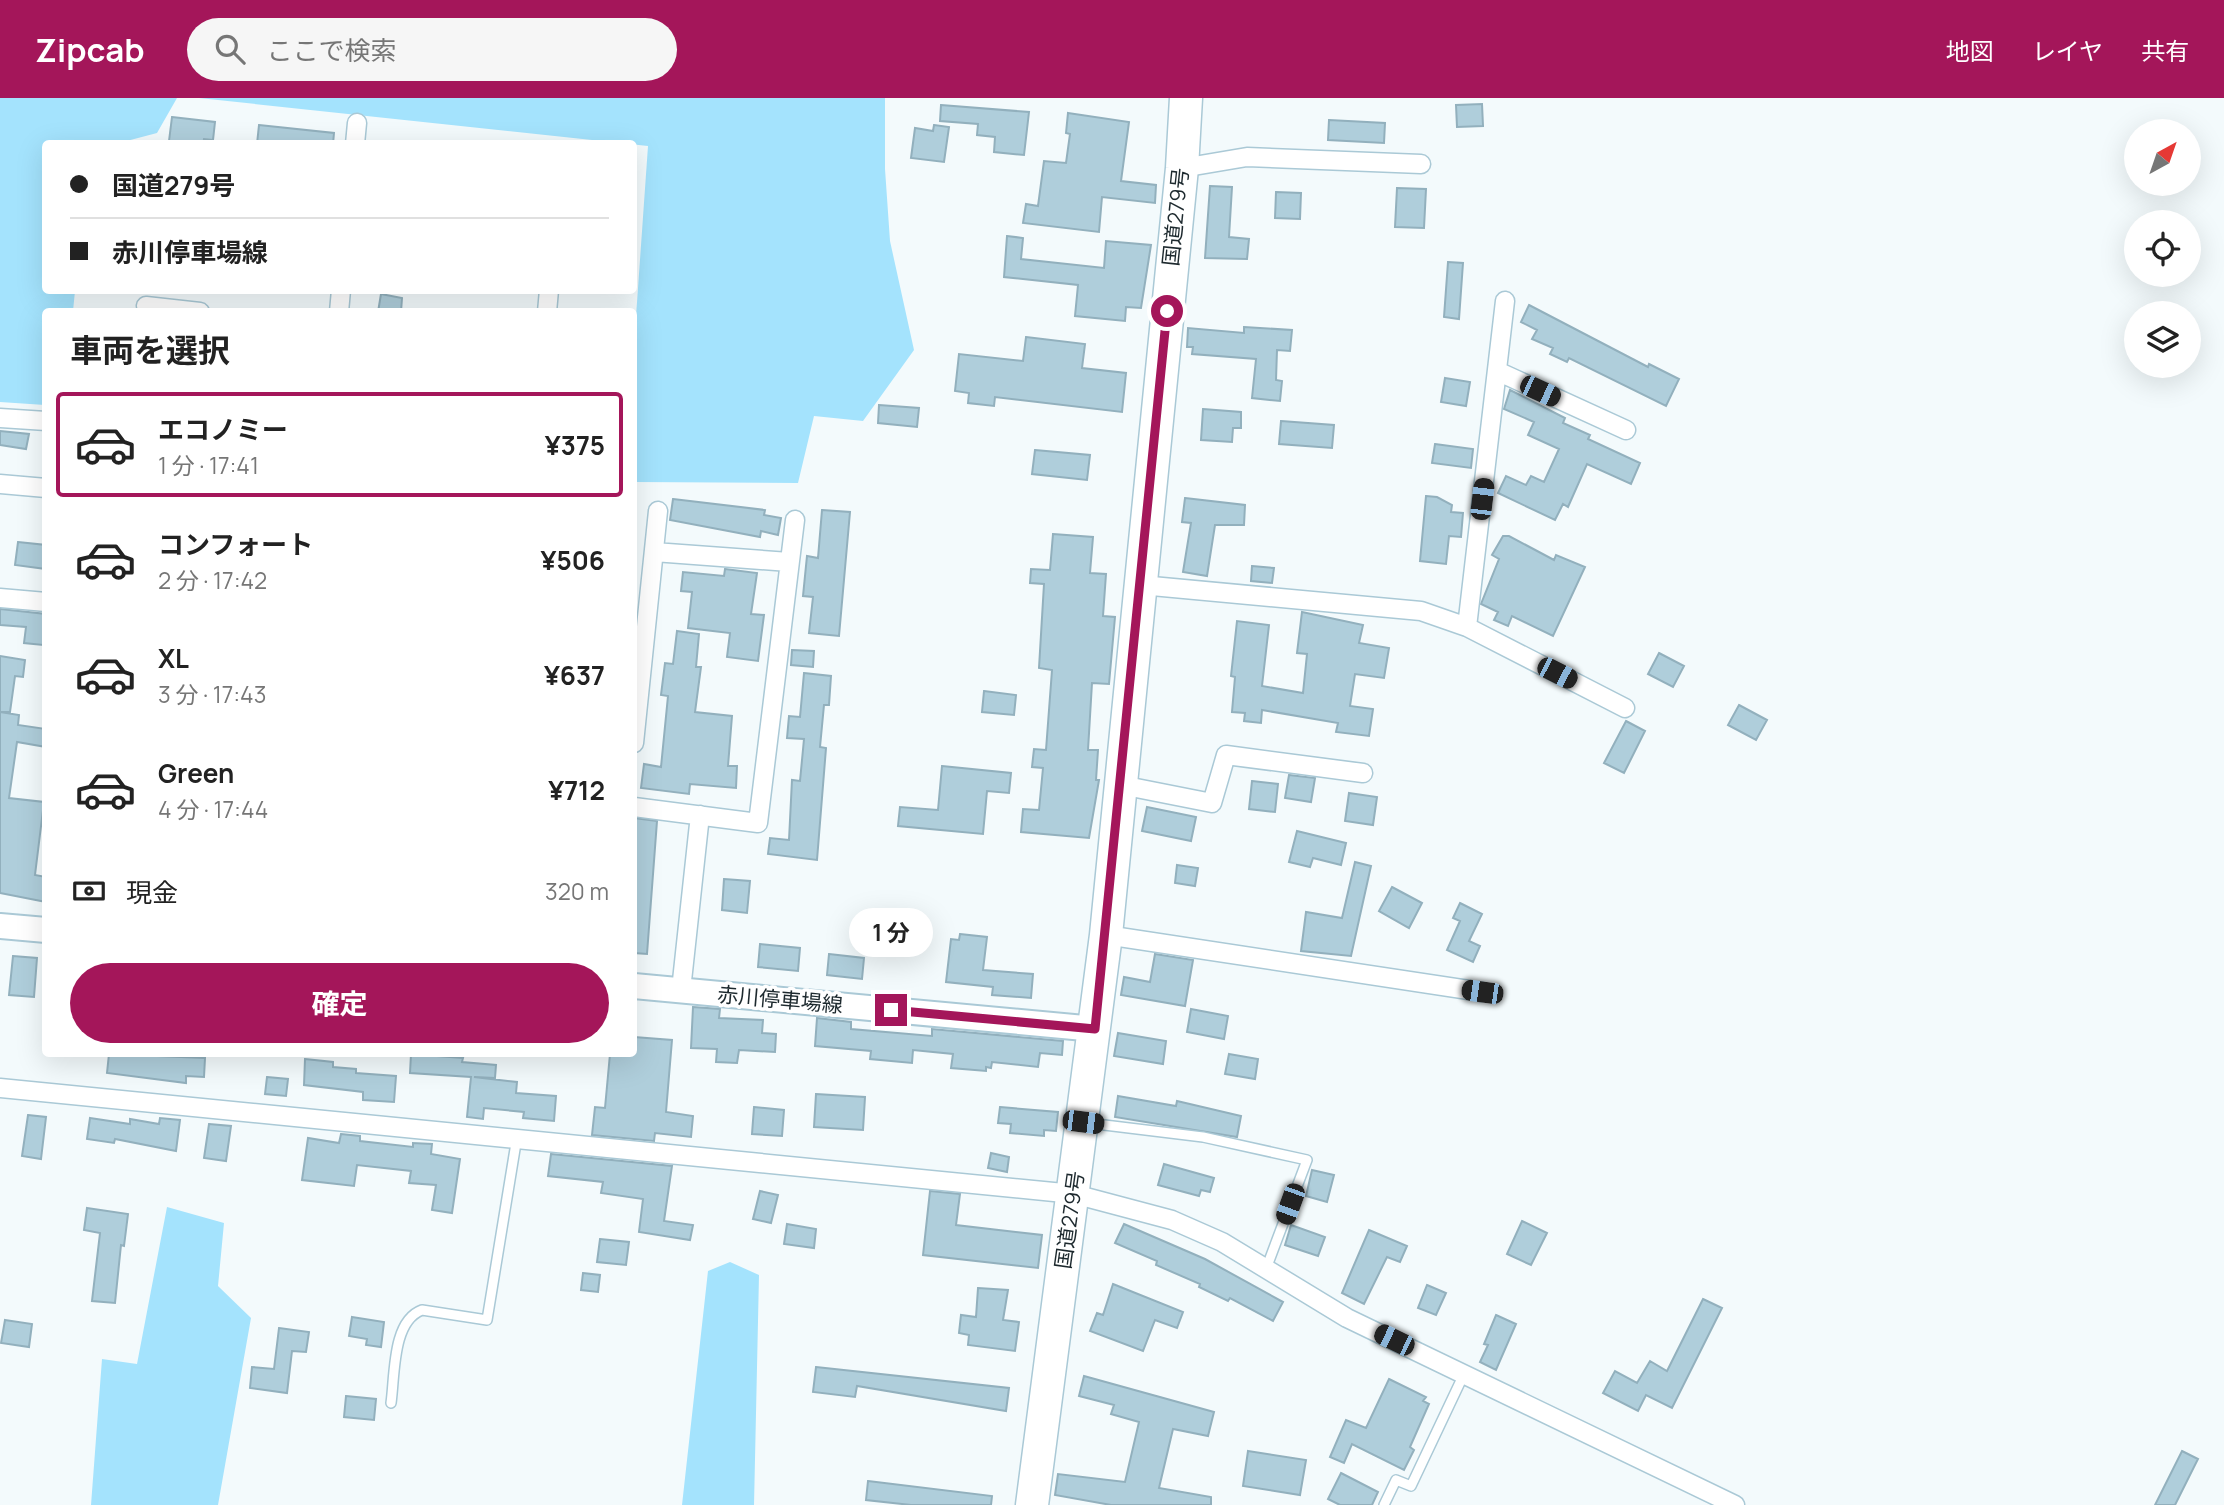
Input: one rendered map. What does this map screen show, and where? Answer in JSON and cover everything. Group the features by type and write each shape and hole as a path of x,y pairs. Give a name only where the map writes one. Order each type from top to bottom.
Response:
{"highway":[{"name":"国道279号","path":"1032,1505 1106,935 1182,168 1186,98"}],"main road":[{"path":"0,926 42,930"},
{"name":"赤川停車場線","path":"637,986 1095,1029"}],"street":[{"path":"355,140 357,123"},
{"path":"1182,168 1247,157 1421,164"},
{"path":"1467,627 1505,301"},
{"path":"146,303 176,308"},
{"path":"1497,371 1626,430"},
{"path":"0,418 42,421"},
{"path":"0,484 42,488"},
{"path":"637,710 657,511"},
{"path":"637,807 758,822 794,520"},
{"path":"654,552 789,562"},
{"path":"1141,585 1421,611 1467,627 1625,708"},
{"path":"0,598 42,602"},
{"path":"1121,785 1212,803 1227,755 1363,773"},
{"path":"681,990 700,815"},
{"path":"1106,935 1482,992"},
{"path":"0,1088 197,1110 517,1137 847,1174 1074,1195 1172,1220 1222,1242 1347,1318 1735,1505"}],"lane":[{"path":"1083,1122 1203,1137 1307,1160 1266,1269"},
{"path":"391,1403 402,1326 412,1314 422,1310 487,1320 517,1137"},
{"path":"1384,1505 1396,1480 1412,1486 1464,1374"}],"shaded area":[{"path":"0,98 177,98 157,133 130,140 42,140 42,294 75,294 73,308 42,308 42,405 0,402"},
{"path":"199,98 885,98 885,169 890,241 914,350 863,421 814,416 798,483 637,482 637,308 648,146 637,145 637,140 592,140"},
{"path":"167,1207 224,1223 218,1286 251,1318 218,1505 91,1505 102,1359 137,1364"},
{"path":"730,1262 759,1275 754,1505 682,1505 708,1271"}],"building":[{"path":"1482,104 1483,126 1457,127 1456,105"},
{"path":"941,105 1029,112 1024,155 994,152 995,137 977,135 978,124 940,121"},
{"path":"1068,113 1129,122 1121,181 1156,185 1155,203 1102,197 1099,232 1023,223 1026,204 1038,206 1044,161 1066,163 1070,134 1066,133"},
{"path":"172,117 215,122 213,140 169,140"},
{"path":"1329,120 1385,123 1384,143 1328,140"},
{"path":"259,125 334,133 333,140 257,140"},
{"path":"934,125 949,127 944,162 911,158 915,128 933,131"},
{"path":"1210,186 1232,187 1229,237 1249,239 1247,259 1205,258"},
{"path":"1397,188 1426,189 1424,228 1395,227"},
{"path":"1276,192 1301,193 1300,219 1275,218"},
{"path":"1007,236 1023,238 1021,259 1104,268 1106,241 1151,245 1141,308 1126,307 1125,321 1075,316 1078,285 1004,277"},
{"path":"1448,262 1463,263 1459,319 1444,317"},
{"path":"381,294 402,298 401,308 379,308"},
{"path":"1529,305 1648,367 1649,364 1679,379 1666,406 1569,358 1567,362 1550,354 1553,348 1532,339 1537,330 1521,322"},
{"path":"1244,327 1292,330 1290,351 1277,350 1276,380 1282,381 1280,401 1252,398 1256,359 1192,354 1193,347 1187,347 1188,328 1244,333"},
{"path":"1026,337 1085,344 1082,368 1126,373 1122,412 995,397 994,406 968,403 969,393 955,391 959,354 1023,361"},
{"path":"1445,378 1470,382 1466,406 1441,402"},
{"path":"1510,390 1565,418 1563,423 1590,435 1588,439 1640,463 1631,484 1587,464 1568,507 1563,504 1555,520 1498,493 1506,476 1526,485 1531,476 1544,482 1559,449 1528,435 1534,422 1504,409"},
{"path":"879,405 919,408 917,427 878,423"},
{"path":"1203,409 1241,412 1241,428 1233,428 1232,442 1201,440"},
{"path":"1281,421 1334,425 1332,448 1279,444"},
{"path":"0,431 29,434 26,449 0,445"},
{"path":"1435,444 1473,449 1471,468 1432,463"},
{"path":"1035,450 1090,455 1087,480 1032,474"},
{"path":"1426,496 1437,497 1452,505 1451,512 1463,513 1461,537 1449,536 1446,564 1420,561"},
{"path":"1185,498 1245,505 1244,525 1215,525 1207,576 1183,572 1191,523 1182,522"},
{"path":"673,499 765,510 764,515 781,518 778,535 761,531 760,537 670,520"},
{"path":"822,510 850,512 839,636 809,633 813,597 803,596 807,556 818,558"},
{"path":"1053,534 1093,537 1090,573 1106,574 1103,616 1115,617 1109,684 1092,683 1088,750 1098,750 1096,780 1099,780 1089,838 1021,832 1023,809 1039,810 1043,768 1032,767 1034,749 1046,750 1052,670 1039,668 1044,584 1030,583 1031,569 1050,570"},
{"path":"1503,536 1509,536 1554,560 1556,555 1585,567 1553,636 1512,616 1508,626 1494,620 1498,612 1481,604 1499,559 1492,555"},
{"path":"18,542 42,545 42,568 15,565"},
{"path":"1252,566 1274,568 1272,583 1251,581"},
{"path":"725,569 757,573 751,614 764,615 758,661 727,657 730,633 688,628 692,592 681,591 683,572 724,576"},
{"path":"0,609 42,614 42,645 24,643 26,627 0,625"},
{"path":"1302,612 1363,625 1359,643 1389,648 1384,678 1355,674 1350,706 1373,709 1369,736 1336,732 1338,723 1262,710 1261,723 1244,721 1245,713 1232,712 1235,677 1231,676 1237,621 1269,625 1262,686 1303,693 1307,654 1297,653"},
{"path":"677,631 699,634 696,667 701,667 695,712 732,716 728,766 737,766 736,788 690,784 689,794 641,788 644,764 661,767 668,696 661,695 665,663 673,664"},
{"path":"792,650 814,651 813,667 791,665"},
{"path":"1659,653 1684,666 1673,687 1648,674"},
{"path":"0,656 25,660 23,677 15,676 10,712 0,712"},
{"path":"804,673 831,676 829,705 824,705 820,747 826,748 817,860 768,854 770,838 789,840 792,780 800,781 804,739 787,738 789,716 800,717"},
{"path":"984,691 1016,695 1014,715 982,712"},
{"path":"1739,705 1767,720 1756,740 1728,725"},
{"path":"0,712 19,715 18,725 42,728 42,746 17,742 9,798 42,802 35,875 42,876 42,901 0,893"},
{"path":"1626,721 1645,731 1624,773 1604,763"},
{"path":"942,766 1011,773 1009,793 987,791 983,834 898,826 900,807 938,810"},
{"path":"1289,775 1315,778 1311,802 1285,798"},
{"path":"1252,781 1278,784 1275,812 1249,809"},
{"path":"1349,793 1377,797 1373,825 1345,821"},
{"path":"1147,807 1196,817 1191,841 1142,831"},
{"path":"637,818 657,821 647,954 637,953"},
{"path":"1297,831 1346,843 1341,865 1313,858 1310,867 1289,862"},
{"path":"1355,862 1371,866 1351,956 1301,951 1306,912 1342,918"},
{"path":"1177,865 1198,868 1195,886 1175,883"},
{"path":"724,879 750,881 747,913 722,910"},
{"path":"1392,887 1422,903 1409,928 1379,911"},
{"path":"1460,903 1482,914 1469,941 1480,946 1473,962 1447,950 1460,921 1453,918"},
{"path":"960,934 987,937 983,970 1033,974 1031,998 992,995 993,987 946,982 951,939 959,940"},
{"path":"760,944 800,948 798,971 758,967"},
{"path":"829,954 864,958 862,979 827,975"},
{"path":"1155,954 1193,960 1185,1006 1121,995 1124,977 1150,982"},
{"path":"13,956 37,958 34,997 9,995"},
{"path":"693,1007 720,1009 719,1018 763,1020 762,1033 776,1034 775,1052 739,1050 737,1063 716,1062 717,1049 691,1048"},
{"path":"1191,1009 1228,1016 1224,1039 1187,1032"},
{"path":"817,1018 851,1022 851,1029 932,1036 932,1029 1063,1041 1062,1055 1040,1053 1038,1067 992,1062 991,1068 986,1067 986,1071 951,1068 953,1054 913,1050 912,1063 870,1059 871,1051 815,1046"},
{"path":"1118,1033 1166,1041 1163,1064 1114,1056"},
{"path":"637,1037 672,1040 666,1112 693,1116 691,1137 655,1133 654,1141 592,1135 595,1107 605,1108 610,1057 637,1057"},
{"path":"1229,1054 1258,1059 1255,1079 1225,1074"},
{"path":"109,1057 205,1058 204,1077 186,1076 186,1083 107,1073"},
{"path":"411,1057 463,1058 462,1062 496,1065 495,1078 474,1077 517,1082 516,1093 556,1096 554,1121 523,1118 524,1112 484,1108 483,1119 467,1117 471,1077 410,1073"},
{"path":"305,1059 333,1062 333,1067 356,1069 356,1073 396,1076 394,1102 363,1100 363,1092 304,1085"},
{"path":"267,1077 288,1079 286,1096 265,1094"},
{"path":"816,1094 865,1097 863,1130 814,1127"},
{"path":"1118,1096 1176,1106 1177,1101 1241,1116 1237,1137 1115,1117"},
{"path":"754,1107 784,1110 782,1136 752,1134"},
{"path":"1000,1107 1058,1112 1056,1131 1044,1130 1044,1136 1010,1133 1011,1124 998,1123"},
{"path":"28,1115 46,1117 41,1159 22,1156"},
{"path":"90,1118 130,1124 130,1119 159,1124 160,1118 180,1120 176,1151 115,1139 114,1143 87,1139"},
{"path":"209,1124 231,1126 226,1161 204,1158"},
{"path":"341,1134 360,1136 360,1141 413,1147 413,1143 432,1144 431,1154 460,1159 452,1213 432,1210 436,1185 409,1183 411,1171 357,1165 354,1186 302,1180 308,1138 339,1143"},
{"path":"991,1153 1009,1157 1007,1172 988,1168"},
{"path":"551,1154 672,1166 664,1221 693,1225 690,1240 639,1232 643,1199 601,1193 603,1182 548,1176"},
{"path":"1164,1164 1214,1178 1210,1192 1201,1190 1199,1196 1158,1185"},
{"path":"1312,1170 1334,1175 1327,1202 1306,1196"},
{"path":"760,1191 778,1195 771,1223 753,1219"},
{"path":"930,1191 960,1194 956,1225 1042,1235 1038,1268 923,1255"},
{"path":"87,1208 128,1214 124,1246 121,1245 115,1303 92,1301 100,1233 84,1230"},
{"path":"1522,1221 1547,1233 1531,1265 1507,1254"},
{"path":"787,1224 816,1229 814,1248 784,1244"},
{"path":"1124,1224 1205,1259 1283,1302 1273,1321 1230,1298 1228,1301 1199,1287 1200,1284 1156,1265 1157,1261 1115,1243"},
{"path":"1291,1225 1325,1237 1318,1256 1285,1245"},
{"path":"1369,1230 1407,1246 1400,1262 1387,1257 1364,1304 1342,1293"},
{"path":"600,1239 629,1242 626,1265 597,1262"},
{"path":"583,1273 600,1275 598,1292 581,1290"},
{"path":"1113,1284 1183,1312 1177,1328 1155,1320 1143,1351 1090,1331 1097,1313 1103,1315"},
{"path":"1427,1285 1446,1293 1436,1315 1418,1308"},
{"path":"978,1288 1008,1290 1003,1320 1019,1322 1015,1351 968,1345 969,1335 959,1333 961,1315 976,1317"},
{"path":"1703,1299 1722,1308 1672,1408 1646,1395 1638,1411 1603,1393 1615,1371 1637,1383 1650,1361 1667,1371"},
{"path":"1496,1315 1516,1324 1496,1370 1480,1362"},
{"path":"352,1317 384,1322 381,1347 366,1345 367,1339 349,1336"},
{"path":"5,1320 32,1324 29,1347 1,1343"},
{"path":"279,1328 309,1332 306,1352 292,1351 287,1393 250,1388 252,1367 274,1369"},
{"path":"816,1367 1009,1388 1006,1411 857,1386 855,1397 813,1392"},
{"path":"1084,1376 1214,1412 1208,1436 1173,1429 1159,1488 1211,1497 1211,1505 1111,1505 1055,1495 1058,1474 1125,1482 1139,1422 1111,1414 1114,1405 1079,1396"},
{"path":"1389,1379 1426,1397 1423,1401 1429,1404 1410,1447 1414,1450 1404,1470 1352,1444 1344,1463 1330,1457 1346,1420 1366,1428"},
{"path":"346,1396 376,1399 374,1420 344,1417"},
{"path":"1248,1451 1306,1460 1300,1495 1243,1486"},
{"path":"2182,1451 2198,1459 2175,1505 2155,1505"},
{"path":"1341,1473 1378,1492 1372,1505 1340,1505 1328,1499"},
{"path":"868,1481 992,1496 991,1505 911,1505 866,1500"}],"route":[{"path":"891,1010 1095,1029 1167,311"}]}
